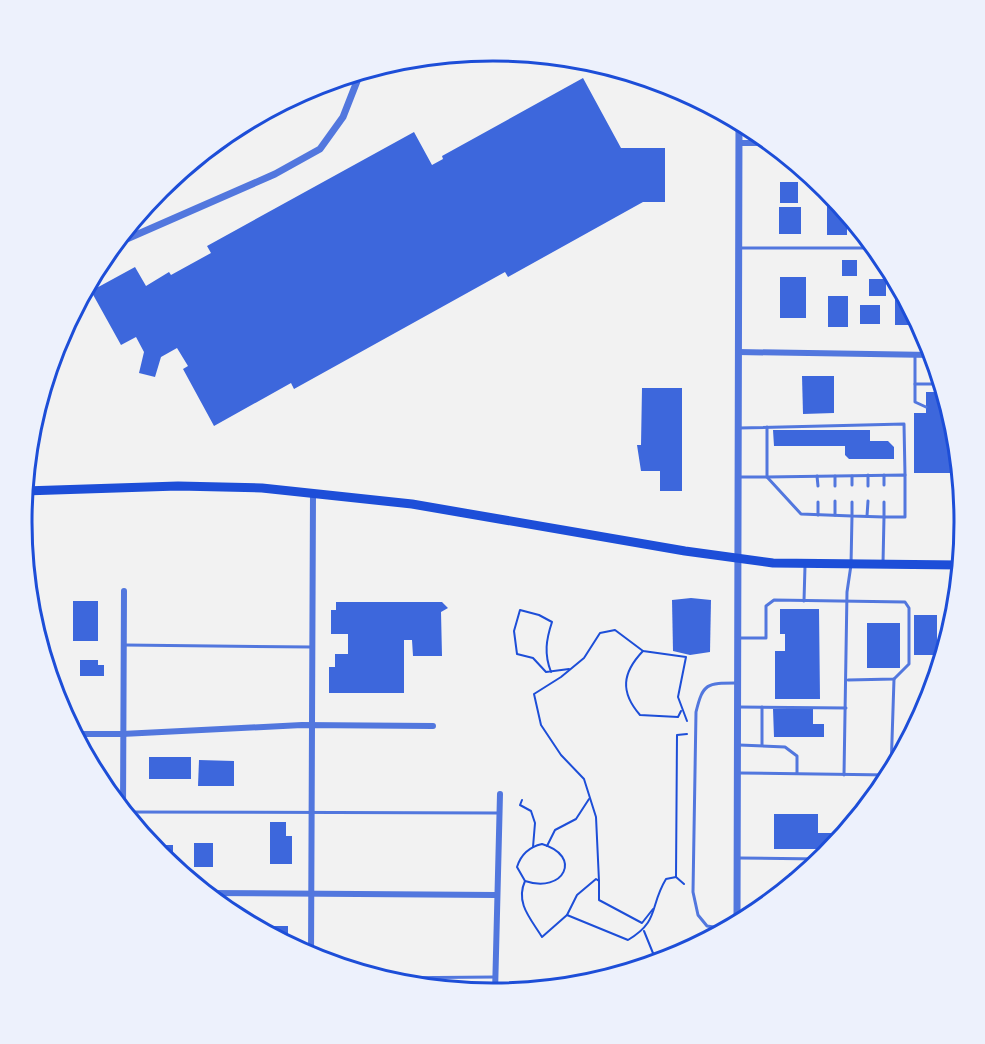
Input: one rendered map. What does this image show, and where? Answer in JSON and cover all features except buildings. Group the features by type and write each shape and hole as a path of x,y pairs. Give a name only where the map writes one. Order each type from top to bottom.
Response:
{"main road":[{"path":"32,491 178,486 262,488 412,504 738,558 805,564 952,565"}],"street":[{"path":"130,238 275,174 320,149 343,117 358,81"},
{"path":"737,912 739,133"},
{"path":"739,143 755,143"},
{"path":"738,352 922,355"},
{"path":"310,945 313,493"},
{"path":"123,797 124,591"},
{"path":"83,734 311,725 433,726"},
{"path":"495,983 500,794"},
{"path":"219,893 496,895"}],"lane":[{"path":"738,248 863,248"},
{"path":"915,355 915,402 926,407"},
{"path":"915,384 932,384"},
{"path":"738,428 767,427 904,423 905,517 801,514 767,477 767,427"},
{"path":"868,475 868,486"},
{"path":"884,475 884,485"},
{"path":"737,477 905,475"},
{"path":"818,476 818,486"},
{"path":"835,476 835,486"},
{"path":"852,476 852,485"},
{"path":"835,501 835,515"},
{"path":"867,516 868,501"},
{"path":"818,502 818,515"},
{"path":"844,775 848,680 847,601 851,565 852,502"},
{"path":"884,502 884,565"},
{"path":"804,601 805,564"},
{"path":"738,638 766,638 766,606 774,600 905,602 909,608 909,664 894,679 891,755"},
{"path":"123,645 312,647"},
{"path":"848,680 894,679"},
{"path":"712,927 706,926 698,915 693,892 696,712 701,691 714,682 738,682"},
{"path":"739,707 846,708"},
{"path":"762,707 762,746"},
{"path":"739,745 785,747 797,756 797,773"},
{"path":"739,773 879,773"},
{"path":"134,812 498,813"},
{"path":"739,858 807,859"},
{"path":"424,978 495,977"}],"path":[{"path":"551,672 547,660 546,638 552,622 539,615 520,610 514,631 517,654 532,658 546,672 551,672 569,669"},
{"path":"567,915 628,940 644,931 652,918 653,909 664,881 676,877 677,735 689,734 678,697 686,657 643,651 615,630 600,633 584,658 561,677 534,694 541,725 561,755 584,779 596,817 599,900 642,923 653,909"},
{"path":"643,651 634,661 626,676 627,700 640,715 678,717 681,711"},
{"path":"547,846 555,830 576,819 589,799"},
{"path":"522,800 520,805 531,811 535,823 532,846 524,854 517,867 525,881"},
{"path":"525,881 550,885 558,880 565,868 563,855 556,848 532,846"},
{"path":"525,881 521,891 525,912 542,937 567,915 577,895 596,879 599,881"},
{"path":"644,931 653,954"}]}
